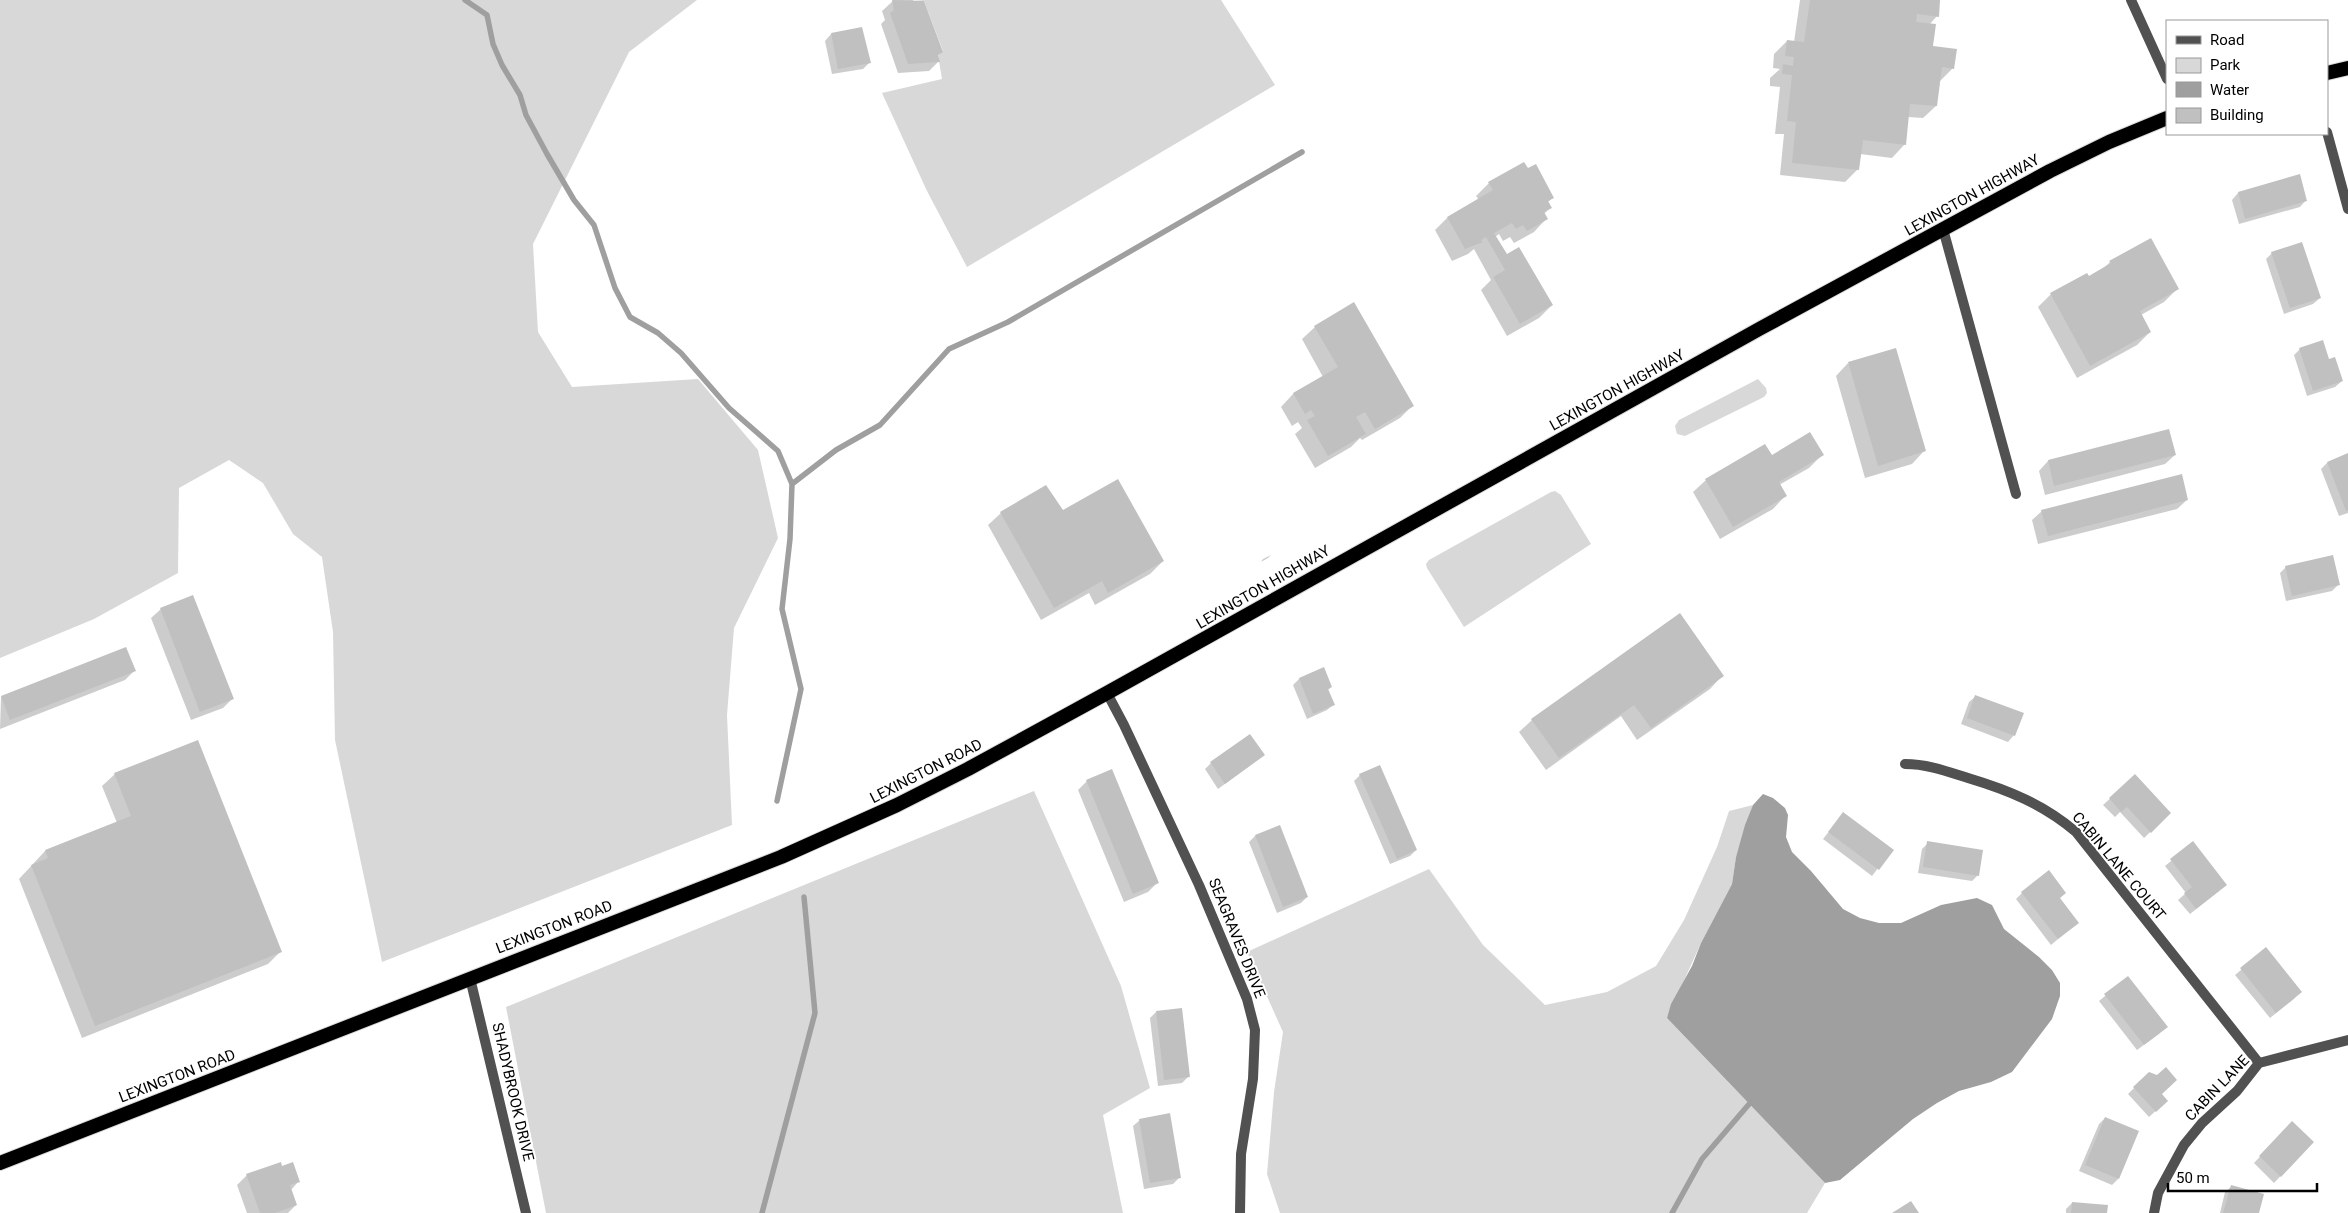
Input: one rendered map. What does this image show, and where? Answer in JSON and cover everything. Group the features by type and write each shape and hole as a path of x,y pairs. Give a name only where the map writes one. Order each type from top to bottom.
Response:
{"highway":[{"path":"2328,73 2348,68"},
{"name":"LEXINGTON HIGHWAY","path":"1107,693 1651,389 1943,229 2058,167 2166,118"},
{"name":"LEXINGTON ROAD","path":"0,1163 781,857 950,778 1107,693"}],"street":[{"path":"2131,0 2166,77"},
{"path":"2328,135 2348,209"},
{"path":"1943,229 2016,494"},
{"name":"SEAGRAVES DRIVE","path":"1107,693 1199,885 1247,999 1253,1022 1255,1030 1253,1079 1242,1154 1240,1213"},
{"name":"CABIN LANE COURT","path":"1905,764 1924,764 2006,790 2031,800 2059,817 2076,832 2259,1063"},
{"name":"SHADYBROOK DRIVE","path":"470,978 526,1213"},
{"name":"CABIN LANE","path":"2154,1213 2158,1193 2184,1145 2202,1123 2237,1091 2259,1063 2348,1040"}],"green space":[{"path":"0,0 697,0 629,52 533,244 538,332 572,387 698,379 758,450 778,538 734,628 727,715 732,825 382,962 335,740 333,632 322,557 293,534 263,483 229,460 179,488 178,573 94,619 0,658"},
{"path":"914,0 1221,0 1275,85 967,267 927,191 882,93 942,79 938,55 943,51 924,1"},
{"path":"1758,379 1766,388 1767,393 1764,397 1685,436 1677,434 1675,426 1679,420"},
{"path":"1555,491 1561,495 1591,544 1464,627 1426,564 1429,560"},
{"path":"1034,791 1121,986 1150,1088 1103,1115 1123,1213 546,1213 506,1007"},
{"path":"1753,805 1736,857 1732,884 1701,943 1667,1018 1825,1183 1807,1213 1280,1213 1267,1174 1274,1092 1283,1032 1247,952 1429,869 1483,945 1545,1005 1607,992 1656,966 1684,920 1717,847 1729,811"}],"water":[{"path":"1763,794 1773,798 1785,808 1788,815 1786,837 1792,852 1843,909 1860,918 1879,923 1901,923 1941,905 1977,898 1992,905 2004,929 2039,957 2052,970 2060,983 2060,996 2052,1019 2012,1072 1991,1082 1959,1091 1937,1103 1913,1119 1840,1180 1825,1183 1667,1018 1671,1004 1692,966 1701,943 1732,884 1736,857 1745,825 1753,805"}],"building":[{"path":"892,0 924,1 943,52 938,55 940,62 908,64 890,13 894,10"},
{"path":"1810,0 1940,0 1939,17 1917,14 1916,22 1936,24 1933,46 1957,49 1954,69 1942,67 1937,106 1910,104 1906,145 1863,140 1859,170 1792,163 1796,122 1787,121 1792,75 1782,74 1783,64 1793,66 1794,57 1785,56 1787,40 1804,42"},
{"path":"862,27 871,63 838,69 831,33"},
{"path":"1524,162 1528,168 1536,164 1554,198 1548,201 1552,208 1544,212 1548,219 1527,231 1523,225 1516,229 1512,223 1494,233 1507,254 1519,247 1553,305 1520,324 1493,277 1505,270 1486,237 1481,240 1483,242 1465,249 1447,217 1493,190 1488,182"},
{"path":"2300,174 2307,201 2245,219 2238,192"},
{"path":"2151,238 2179,289 2140,311 2151,332 2090,366 2050,293 2087,273 2089,276 2111,263 2109,261"},
{"path":"2302,242 2321,298 2290,308 2271,252"},
{"path":"1354,302 1414,406 1375,429 1365,412 1356,417 1366,434 1328,456 1307,420 1315,416 1311,410 1305,414 1293,393 1338,367 1314,326"},
{"path":"2323,340 2329,359 2335,357 2343,381 2313,391 2299,348"},
{"path":"1896,348 1926,451 1878,466 1848,362"},
{"path":"2169,429 2176,455 2054,486 2048,460"},
{"path":"1810,432 1824,455 1779,482 1787,496 1733,527 1705,479 1765,444 1772,455"},
{"path":"2348,453 2348,510 2346,511 2327,462"},
{"path":"2182,474 2188,500 2048,536 2041,510"},
{"path":"1118,479 1164,561 1108,593 1102,581 1054,608 1000,512 1046,485 1063,510"},
{"path":"2333,555 2340,585 2292,596 2285,566"},
{"path":"193,595 234,699 200,712 160,608"},
{"path":"1680,613 1724,676 1651,728 1634,705 1559,758 1531,719"},
{"path":"126,647 136,671 10,720 1,696"},
{"path":"1324,667 1332,687 1328,689 1335,705 1313,714 1299,678"},
{"path":"1975,695 2024,713 2015,736 1967,718"},
{"path":"1250,734 1265,755 1225,784 1210,762"},
{"path":"198,740 282,952 95,1026 31,865 48,858 45,850 131,816 114,773"},
{"path":"1380,765 1417,850 1397,859 1359,774"},
{"path":"1112,769 1159,883 1133,894 1086,780"},
{"path":"2135,774 2171,813 2151,833 2127,807 2121,812 2109,798"},
{"path":"1843,812 1894,850 1879,870 1828,832"},
{"path":"1280,825 1308,897 1283,907 1255,835"},
{"path":"1927,841 1983,850 1979,876 1923,867"},
{"path":"2193,841 2227,885 2196,909 2184,893 2192,887 2170,859"},
{"path":"2049,870 2066,893 2060,898 2079,923 2058,939 2021,892"},
{"path":"2266,947 2302,992 2276,1013 2240,968"},
{"path":"2128,976 2168,1027 2144,1045 2104,994"},
{"path":"1182,1008 1190,1077 1164,1080 1156,1011"},
{"path":"2166,1067 2177,1080 2162,1094 2168,1101 2156,1112 2133,1087 2149,1072 2157,1075"},
{"path":"1170,1113 1181,1178 1150,1183 1139,1119"},
{"path":"2105,1117 2139,1131 2119,1179 2085,1165"},
{"path":"2292,1121 2314,1142 2281,1177 2259,1156"},
{"path":"281,1162 282,1166 293,1162 300,1182 290,1185 297,1205 275,1213 260,1213 246,1174"},
{"path":"2231,1185 2264,1194 2259,1213 2223,1213"},
{"path":"1911,1201 1919,1213 1892,1213"},
{"path":"2072,1202 2108,1205 2107,1213 2071,1213"}],"waterway":[{"path":"465,0 487,15 493,44 502,65 520,95 526,115 547,154 574,200 594,225 615,288 630,317 658,333 681,353 729,408 778,451 792,484"},
{"path":"777,801 801,689 782,609 790,539 792,484 836,450 880,425 949,349 1008,322 1302,152"},
{"path":"762,1213 815,1013 804,897"},
{"path":"1672,1213 1702,1159 1750,1103"}]}
